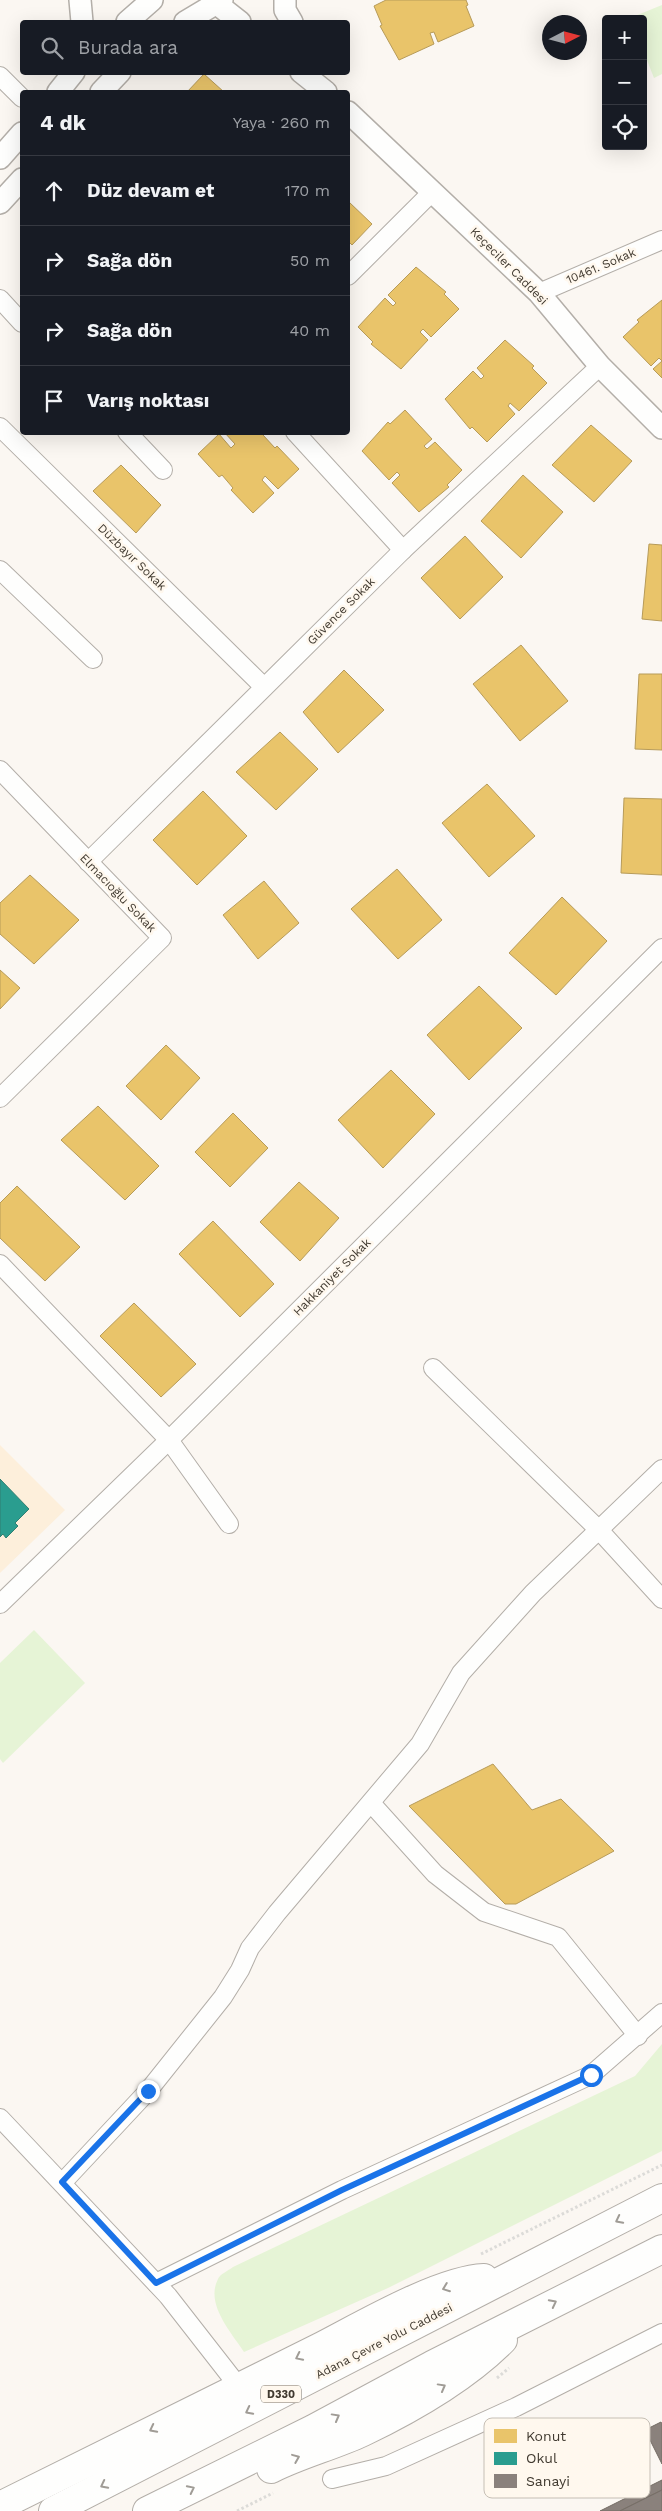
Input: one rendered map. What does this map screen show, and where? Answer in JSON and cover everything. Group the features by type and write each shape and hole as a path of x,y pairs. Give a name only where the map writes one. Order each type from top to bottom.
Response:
{"highway":[{"name":"Adana Çevre Yolu Caddesi","path":"53,2511 662,2198"},
{"path":"147,2511 313,2430 432,2364 662,2249"},
{"path":"0,2506 367,2322 469,2278 510,2276"},
{"path":"190,2511 282,2464 363,2431 449,2384 480,2360 526,2317"}],"street":[{"path":"80,0 82,20"},
{"path":"129,20 152,0"},
{"path":"285,0 285,10 291,20"},
{"path":"188,20 217,1 238,20"},
{"path":"60,90 72,75"},
{"path":"104,90 117,75"},
{"path":"305,75 324,90"},
{"path":"318,75 326,90"},
{"path":"0,76 20,96"},
{"name":"Keçeciler Caddesi","path":"350,114 539,293 600,366 662,428"},
{"path":"0,158 20,135"},
{"path":"0,203 20,181"},
{"path":"350,274 433,191"},
{"name":"10461. Sokak","path":"539,293 662,240"},
{"path":"0,299 20,321"},
{"name":"Güvence Sokak","path":"88,862 403,550 600,366"},
{"name":"Düzbayır Sokak","path":"0,427 264,687"},
{"path":"130,435 163,470"},
{"path":"298,435 403,550"},
{"path":"0,570 93,659"},
{"name":"Elmacıoğlu Sokak","path":"0,770 162,938 0,1098"},
{"name":"Hakkaniyet Sokak","path":"0,1604 169,1440 662,948"},
{"path":"0,1264 169,1440 229,1524"},
{"path":"433,1368 599,1530 662,1599"},
{"path":"62,2182 148,2091 223,1997 240,1970 250,1948 420,1744 461,1673 534,1593 662,1469"},
{"path":"371,1803 435,1874 484,1912 558,1937 638,2036"},
{"path":"156,2283 342,2190 591,2075 638,2036 662,2013"},
{"path":"3,2128 62,2182 156,2283 239,2386"},
{"path":"492,2418 662,2333"},
{"path":"332,2479 386,2466 484,2422"}],"shaded area":[{"path":"0,1445 65,1510 0,1573"}],"green space":[{"path":"662,5 662,74 654,78 647,60 647,15 637,15"},
{"path":"34,1630 85,1683 3,1763 0,1759 0,1663"},
{"path":"662,2044 662,2151 388,2288 244,2352 217,2308 215,2288 222,2274 233,2267 635,2076"}],"building: Konut":[{"path":"386,0 466,0 468,5 466,6 474,26 438,42 434,32 430,33 434,44 399,60 380,26 382,25 374,6"},
{"path":"205,75 222,90 189,90"},
{"path":"350,203 372,224 352,245 350,243"},
{"path":"416,267 446,292 444,294 459,309 431,337 423,329 420,332 428,340 401,369 371,344 373,342 358,327 385,298 393,306 396,303 388,295"},
{"path":"662,300 662,361 659,358 651,366 623,337 639,322 637,320"},
{"path":"505,340 534,366 532,368 547,383 519,411 510,403 508,406 515,414 487,442 472,427 470,429 445,399 473,371 481,379 484,376 477,368"},
{"path":"662,361 662,378 653,369"},
{"path":"405,410 432,439 424,446 427,449 435,442 462,470 447,485 449,487 419,512 392,483 400,475 397,472 389,480 362,451 388,422 390,424"},
{"path":"591,425 632,461 594,502 552,465"},
{"path":"218,435 231,448 235,444 227,435 263,435 275,448 277,446 299,469 278,489 265,476 262,480 274,493 253,513 231,490 233,488 222,475 219,477 198,454"},
{"path":"121,465 161,505 136,533 93,491"},
{"path":"523,475 563,512 521,558 481,521"},
{"path":"465,536 503,577 460,619 421,578"},
{"path":"649,544 662,545 662,621 642,619"},
{"path":"521,645 568,701 520,741 473,684"},
{"path":"344,670 384,710 338,753 303,712"},
{"path":"639,674 662,674 662,750 635,749"},
{"path":"280,732 318,769 276,810 236,772"},
{"path":"487,784 535,836 489,877 442,823"},
{"path":"203,791 247,836 197,885 153,840"},
{"path":"624,798 662,799 662,875 621,873"},
{"path":"397,869 442,920 398,959 351,909"},
{"path":"30,875 79,920 34,964 0,934 0,903"},
{"path":"264,881 299,923 258,959 223,915"},
{"path":"562,897 607,941 556,995 509,953"},
{"path":"0,970 20,988 0,1009"},
{"path":"479,986 522,1028 469,1080 427,1035"},
{"path":"166,1045 200,1078 161,1120 126,1086"},
{"path":"391,1070 435,1114 383,1168 338,1120"},
{"path":"98,1106 159,1166 125,1200 61,1140"},
{"path":"233,1113 268,1148 230,1187 195,1152"},
{"path":"299,1182 339,1218 300,1261 260,1222"},
{"path":"17,1186 80,1247 45,1281 0,1238 0,1203"},
{"path":"213,1221 274,1284 240,1317 179,1254"},
{"path":"134,1303 196,1364 161,1397 100,1336"},
{"path":"493,1764 532,1810 561,1799 614,1851 516,1904 505,1904 409,1806"}],"building: Okul":[{"path":"0,1479 29,1509 15,1523 18,1526 6,1538 3,1534 0,1537"}],"building: Sanayi":[{"path":"661,2422 662,2424 662,2464 650,2440 650,2428"},
{"path":"662,2480 662,2490 650,2496 650,2486"},
{"path":"662,2490 662,2511 620,2511 646,2498 650,2498 650,2496"},
{"path":"626,2498 646,2498 620,2511 600,2511"}],"route":[{"path":"148,2091 62,2182 156,2283 342,2190 591,2075"}]}
